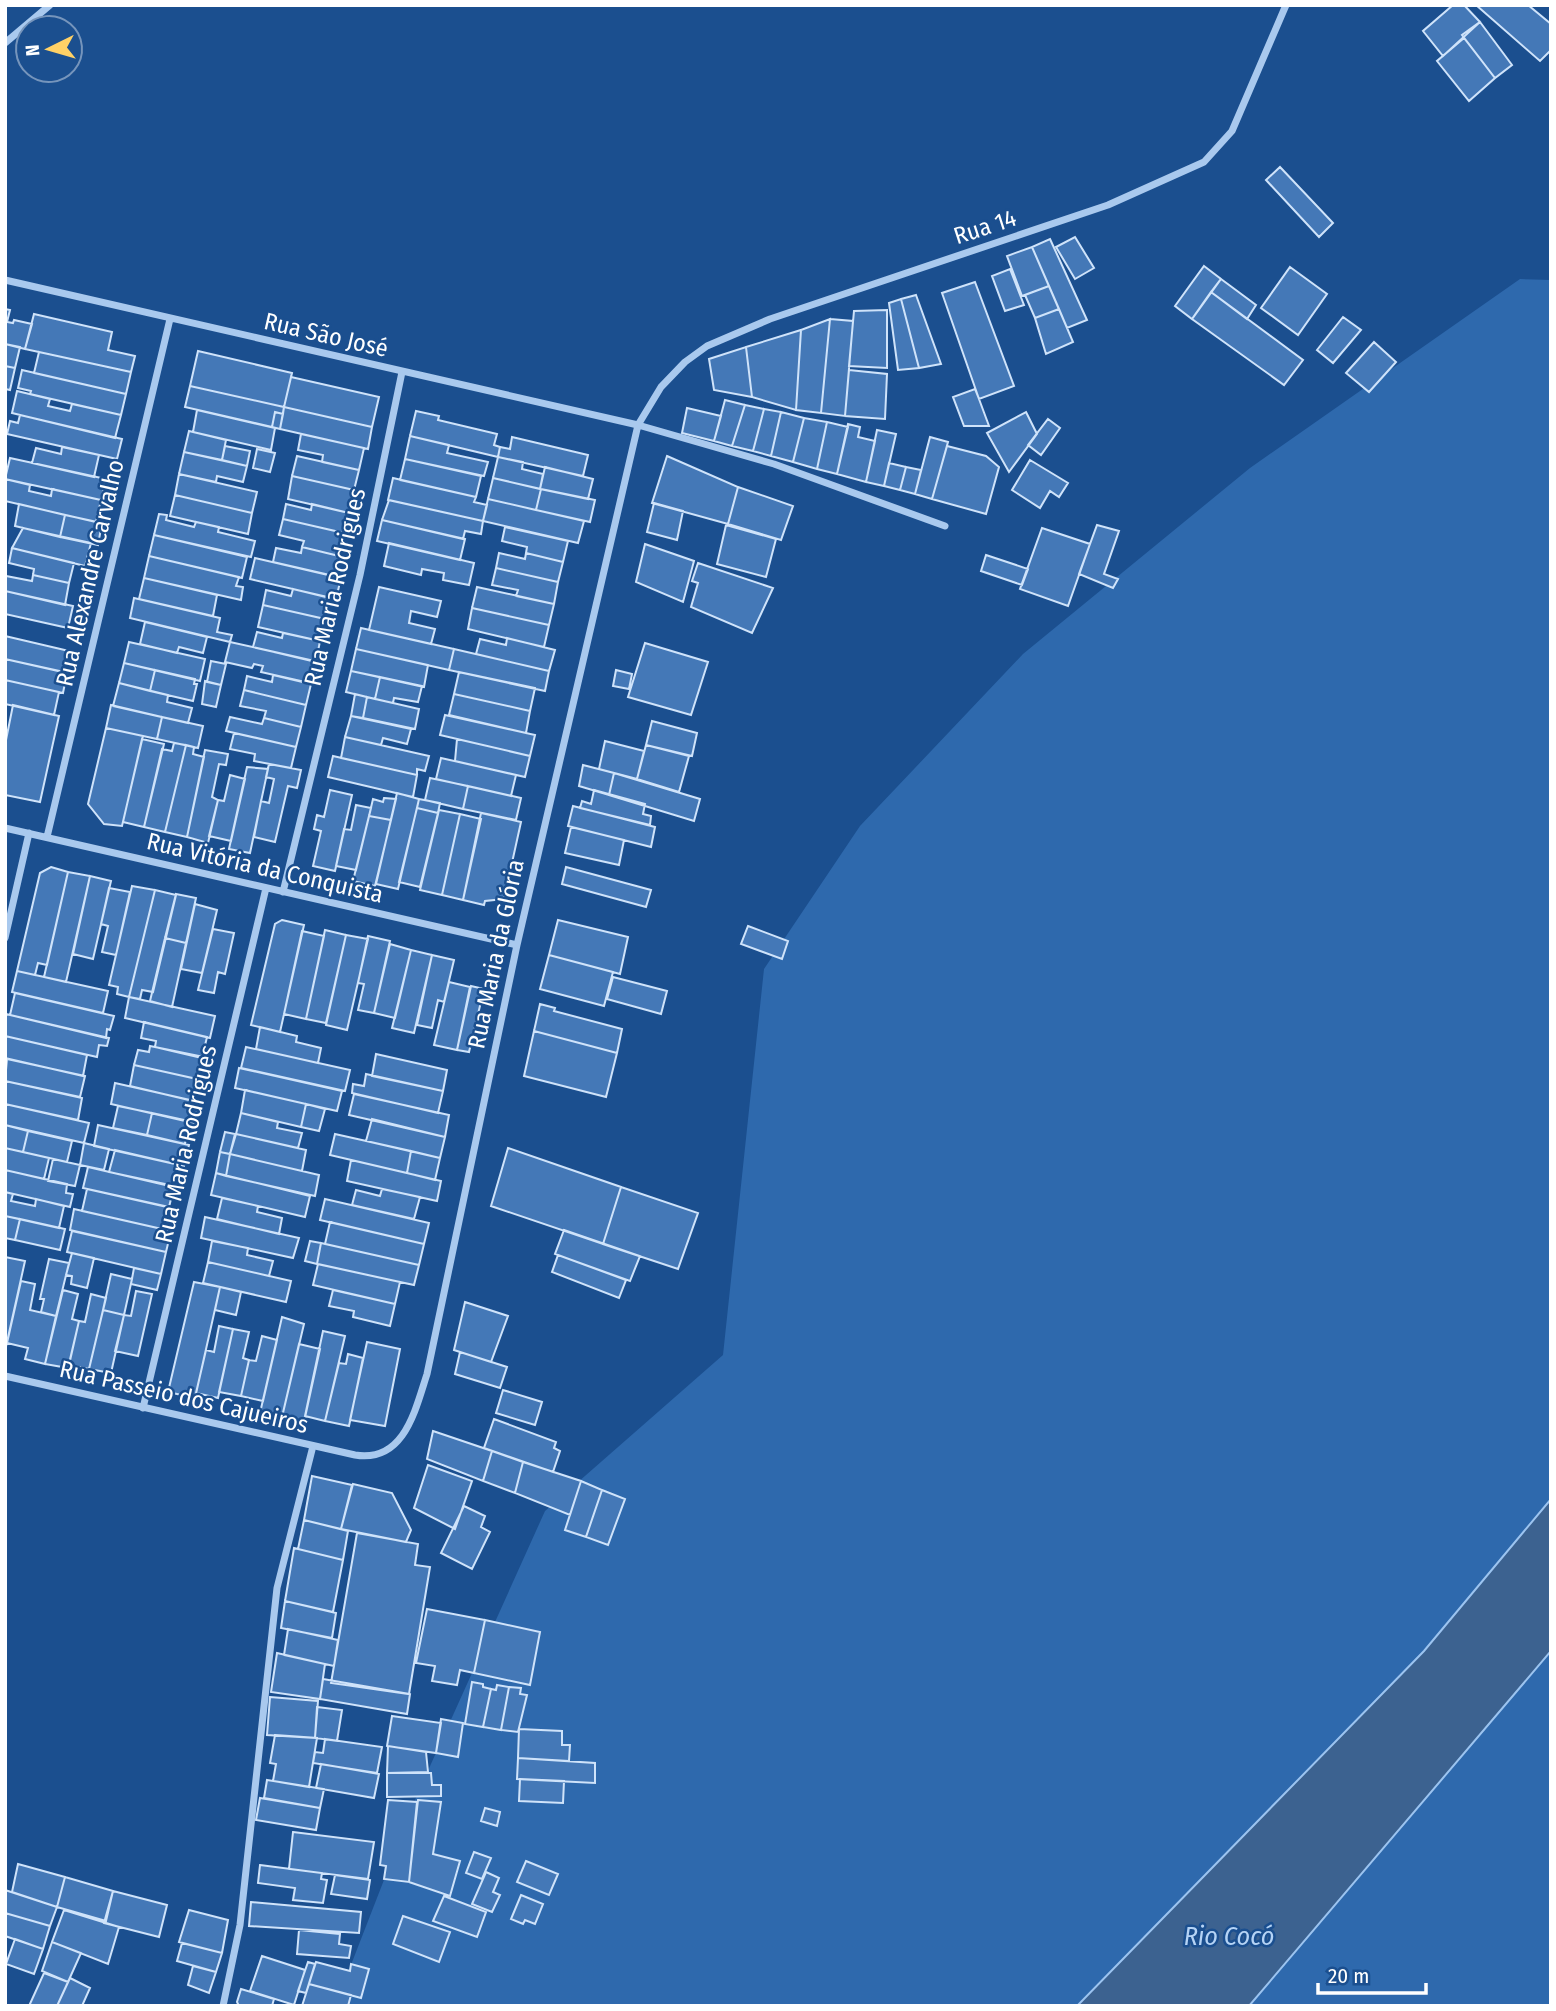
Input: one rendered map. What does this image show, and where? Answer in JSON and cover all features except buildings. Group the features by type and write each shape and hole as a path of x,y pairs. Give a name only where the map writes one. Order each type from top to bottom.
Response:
{"street":[{"path":"5,43 50,5"},
{"name":"Rua 14","path":"638,425 661,387 685,362 707,346 782,315 1108,205 1204,162 1232,131 1286,5"},
{"name":"Rua São José","path":"5,280 638,425 774,464 945,526"},
{"name":"Rua Alexandre Carvalho","path":"47,836 170,319"},
{"name":"Rua Maria Rodrigues","path":"283,892 360,575 402,372"},
{"name":"Rua Maria da Glória","path":"355,1455 379,1455 390,1449 412,1420 419,1397 517,945 638,425"},
{"name":"Rua Vitória da Conquista","path":"5,828 517,945"},
{"path":"5,938 29,833"},
{"name":"Rua Maria Rodrigues","path":"143,1408 267,888"},
{"name":"Rua Passeio dos Cajueiros","path":"5,1376 355,1455"},
{"path":"223,2006 240,1925 277,1588 313,1446"}],"shaded area":[{"path":"1520,279 1551,280 1551,1499 1424,1651 1077,2006 335,2006 417,1795 545,1511 723,1355 764,969 860,826 1023,654 1250,468"},
{"path":"1551,1651 1551,2006 1249,2006"}],"water":[{"name":"Rio Cocó","path":"1551,1499 1551,1651 1249,2006 1077,2006 1424,1651"}]}
